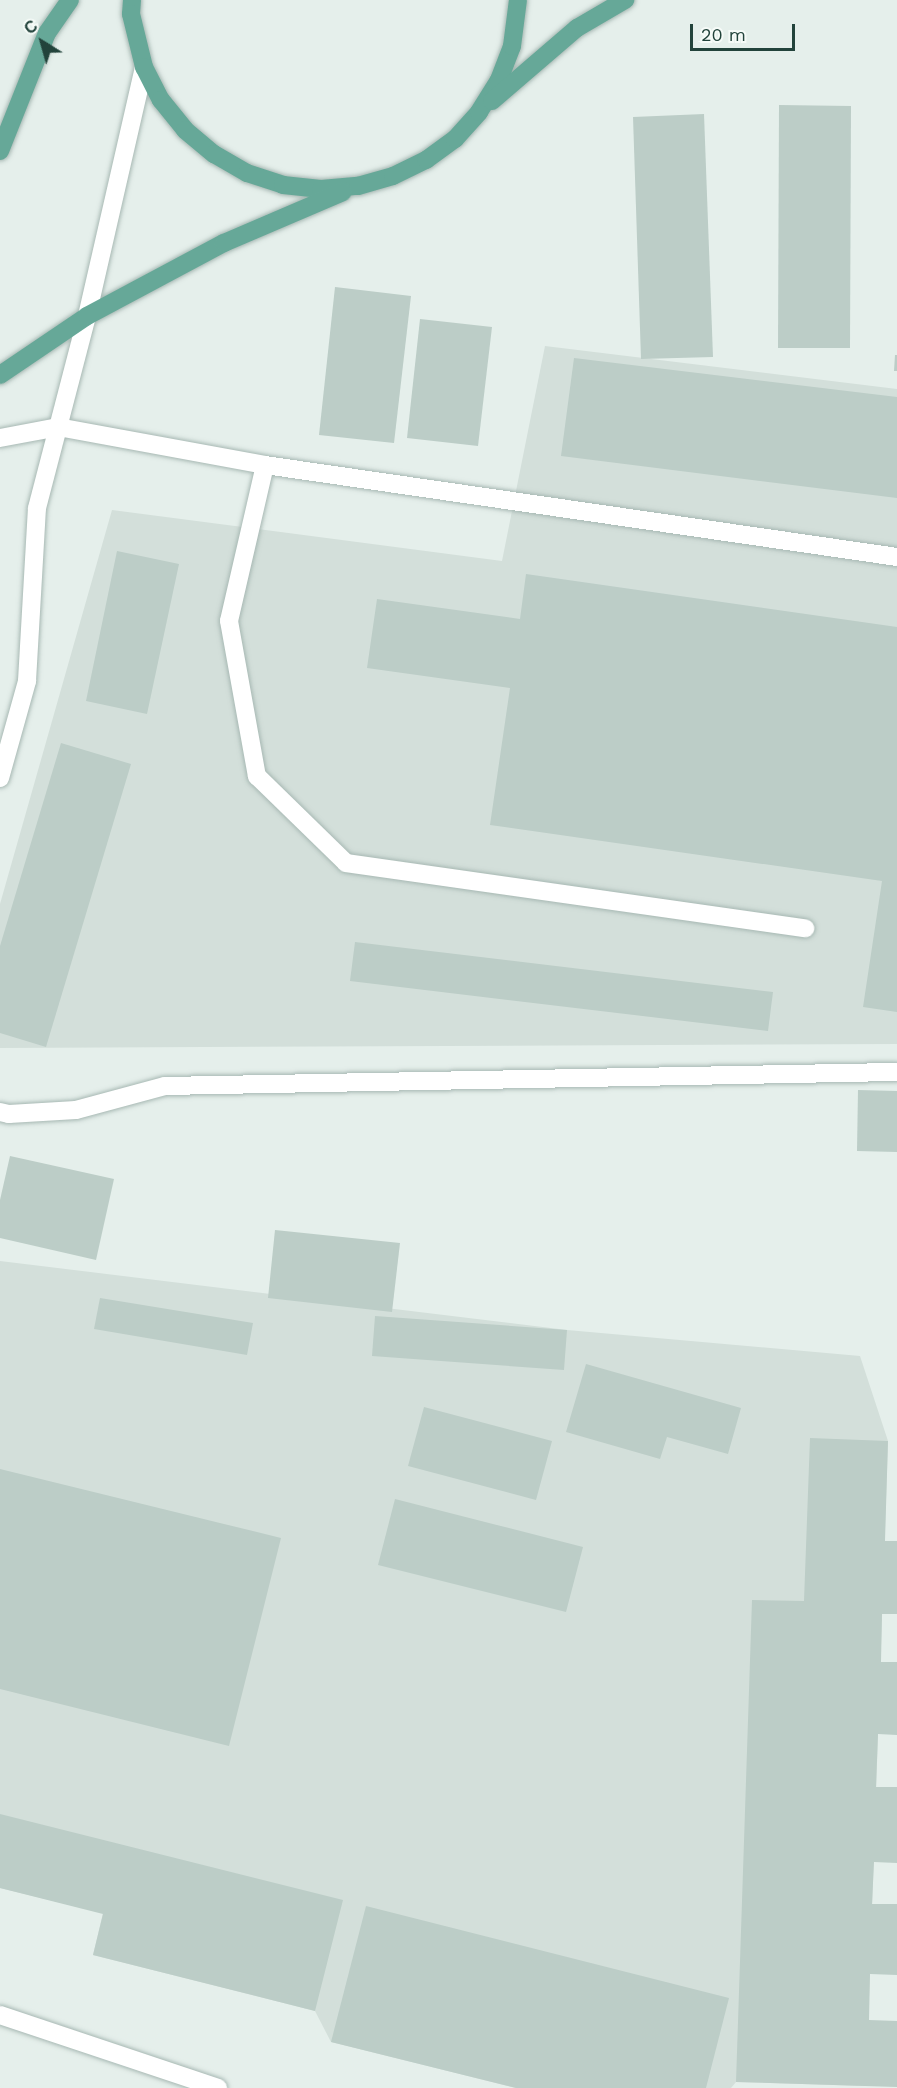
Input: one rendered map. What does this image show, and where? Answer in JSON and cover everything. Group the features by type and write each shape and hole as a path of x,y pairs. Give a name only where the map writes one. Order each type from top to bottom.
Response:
{"main road":[{"path":"0,151 47,33 70,0"},
{"path":"132,0 131,14 144,67 161,100 185,130 214,154 247,173 283,184 321,189 358,186"},
{"path":"479,112 499,80 512,46 518,0"},
{"path":"0,375 87,316 224,243 358,186 393,176 426,160 455,139 479,112 577,28 625,0"}],"street":[{"path":"0,778 27,681 37,508 87,316 144,67"},
{"path":"0,438 58,427 265,465 897,557"},
{"path":"265,465 229,621 257,776 346,863 805,928"},
{"path":"0,1112 9,1114 76,1110 165,1086 897,1072"},
{"path":"0,2015 219,2088"}],"shaded area":[{"path":"545,346 897,389 897,1044 0,1048 0,904 112,510 502,561"},
{"path":"0,1261 567,1330 860,1356 888,1441 866,2086 736,2082 731,2088 516,2088 331,2042 315,2011 93,1955 103,1913 0,1888"}],"building":[{"path":"779,105 851,106 850,348 778,348"},
{"path":"704,114 713,357 641,359 633,117"},
{"path":"335,287 411,296 394,443 319,435"},
{"path":"420,319 492,327 478,446 407,438"},
{"path":"895,355 897,355 897,371 894,371"},
{"path":"574,358 897,397 897,498 561,456"},
{"path":"117,551 179,564 147,714 86,701"},
{"path":"526,574 897,627 897,1012 863,1007 882,881 490,825 510,688 367,668 377,599 520,619"},
{"path":"61,743 131,764 46,1047 0,1033 0,946"},
{"path":"355,942 773,992 768,1031 350,981"},
{"path":"858,1090 897,1091 897,1152 857,1151"},
{"path":"10,1156 114,1179 96,1260 0,1238 0,1200"},
{"path":"275,1230 400,1243 392,1312 268,1298"},
{"path":"100,1298 253,1323 247,1355 94,1329"},
{"path":"375,1316 567,1330 564,1370 372,1356"},
{"path":"586,1364 741,1408 728,1454 667,1437 660,1459 566,1432"},
{"path":"424,1407 552,1441 536,1500 408,1466"},
{"path":"810,1438 888,1441 885,1541 897,1541 897,1614 882,1614 881,1662 897,1662 897,1735 878,1734 876,1787 897,1787 897,1863 874,1862 872,1904 897,1904 897,1975 870,1974 869,2020 897,2021 897,2087 736,2082 752,1600 804,1601"},
{"path":"0,1469 281,1538 229,1746 0,1689"},
{"path":"395,1499 583,1547 566,1612 378,1565"},
{"path":"0,1814 343,1900 315,2011 93,1955 103,1914 0,1888"},
{"path":"366,1906 729,1998 706,2088 516,2088 331,2042"}]}
